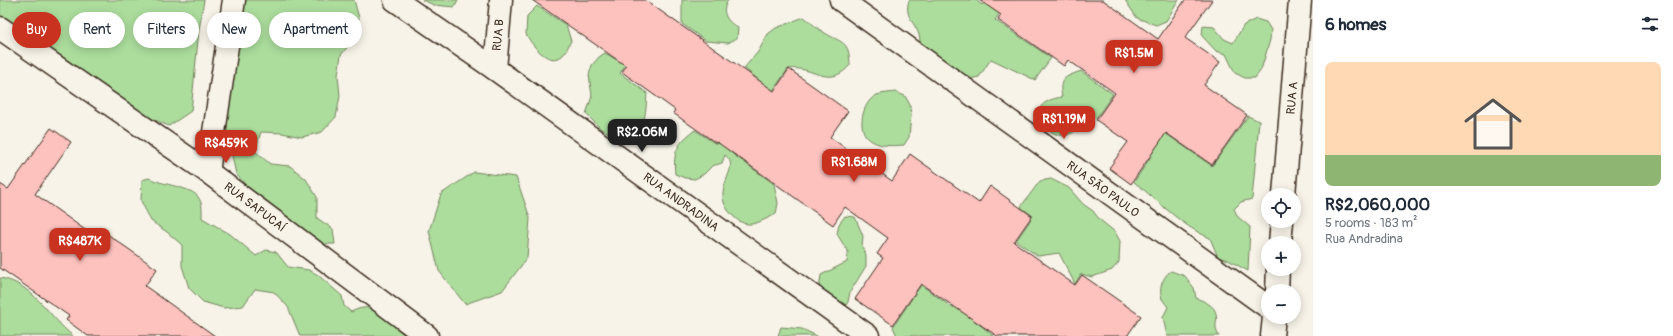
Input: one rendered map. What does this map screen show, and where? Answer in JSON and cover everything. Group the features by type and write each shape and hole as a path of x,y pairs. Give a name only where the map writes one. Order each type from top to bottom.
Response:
{"street":[{"path":"208,172 234,0"},
{"name":"RUA ANDRADINA","path":"395,0 495,69 868,336"},
{"name":"RUA B","path":"495,69 501,0"},
{"name":"RUA SÃO PAULO","path":"841,0 1261,302"},
{"name":"RUA A","path":"1285,188 1299,1"},
{"name":"RUA SAPUCAÍ","path":"0,28 208,172 427,336"},
{"path":"1272,336 1273,324"}],"green space":[{"path":"0,0 204,0 199,30 199,12 133,12 133,48 197,48 191,111 169,126 143,115 43,48 61,48 61,12 12,12 12,27 0,19"},
{"path":"245,0 354,0 357,12 269,12 269,48 347,48 341,55 338,75 340,96 336,117 322,132 302,137 282,133 261,132 255,151 270,164 290,166 306,179 317,197 317,218 333,229 335,244 313,244 250,190 236,174 227,133 229,70 235,48 261,48 261,12 243,12"},
{"path":"422,0 458,0 454,7 434,5"},
{"path":"682,0 728,0 725,13 728,19 738,28 737,38 728,43 706,41 682,24"},
{"path":"909,0 976,0 982,5 986,0 1009,0 995,20 1051,58 1035,80 991,59 979,77 969,79 919,50 919,34 909,17 908,12"},
{"path":"1125,0 1179,0 1166,21 1156,25 1137,18"},
{"path":"537,6 566,25 571,41 564,54 558,58 552,59 546,57 536,48 526,34 527,16"},
{"path":"804,17 822,31 844,44 848,51 850,65 835,76 820,75 805,70 788,69 730,152 774,184 778,203 776,214 754,224 744,223 738,221 733,216 726,206 723,197 730,167 730,161 725,155 722,163 712,166 704,174 695,179 685,178 675,174 676,153 684,139 695,130 716,144 760,81 744,68 758,52 768,34 776,28"},
{"path":"1256,19 1266,22 1271,30 1270,40 1261,70 1255,78 1245,78 1235,73 1226,54 1216,51 1202,36 1203,26 1214,27 1224,39 1233,43 1244,25"},
{"path":"605,53 617,60 620,58 626,64 620,73 647,93 644,119 639,129 635,132 617,138 600,128 586,114 592,96 589,75 592,65"},
{"path":"1081,71 1113,94 1096,118 1089,116 1081,110 1075,108 1071,109 1078,122 1077,129 1069,134 1055,134 1038,120 1039,110 1044,103 1052,99 1062,97 1061,86 1064,79"},
{"path":"895,92 905,96 910,105 911,116 909,137 904,145 879,144 870,140 863,131 863,113 865,107 872,98 879,94"},
{"path":"1248,116 1259,121 1252,199 1241,202 1234,209 1238,217 1250,227 1248,271 1228,260 1218,257 1210,238 1189,227 1134,182 1152,155 1137,144 1142,117 1212,166"},
{"path":"474,172 516,177 530,218 527,258 502,291 465,304 439,271 429,231 441,194"},
{"path":"149,178 161,183 183,188 195,194 201,202 202,218 230,234 256,256 266,250 276,252 288,267 309,270 318,275 342,296 344,306 351,312 358,309 369,308 379,312 405,336 300,336 288,307 274,292 255,289 243,306 224,308 203,302 189,288 182,266 182,245 151,221 141,201 142,180"},
{"path":"1051,179 1069,188 1083,204 1093,211 1099,219 1115,232 1120,241 1119,262 1112,270 1092,277 1081,274 1075,284 1059,253 1038,256 1016,241 1033,216 1021,207 1022,205 1040,181"},
{"path":"845,216 855,217 863,236 862,246 866,255 866,266 850,292 848,302 843,310 818,296 821,275 847,262 848,252 837,234 839,224"},
{"path":"981,268 971,318 994,336 897,336 893,327 921,285 953,308"},
{"path":"1171,271 1185,276 1194,288 1196,298 1213,308 1216,317 1216,330 1219,336 1167,336 1163,317 1168,307 1162,299 1161,287 1164,279"},
{"path":"0,278 12,281 22,286 73,336 0,336"},
{"path":"781,327 802,329 817,336 778,336"}],"building":[{"path":"532,0 645,0 774,91 789,69 848,111 830,137 892,181 910,154 979,203 990,186 1032,216 1014,242 1075,285 1082,275 1141,316 1127,336 997,336 921,284 893,325 855,299 883,258 877,254 888,238 845,207 833,225 717,142 716,143 673,113 675,110 622,72 626,66"},
{"path":"979,0 1103,0 1158,39 1185,0 1212,0 1185,38 1220,62 1204,85 1247,115 1212,165 1166,133 1131,184 1109,168 1128,142 1096,120 1115,93 1068,60 1064,66 998,20 1001,15"},
{"path":"51,128 71,142 35,194 95,237 100,229 157,269 145,286 215,336 88,336 66,320 69,316 0,268 0,184 8,189"}]}
